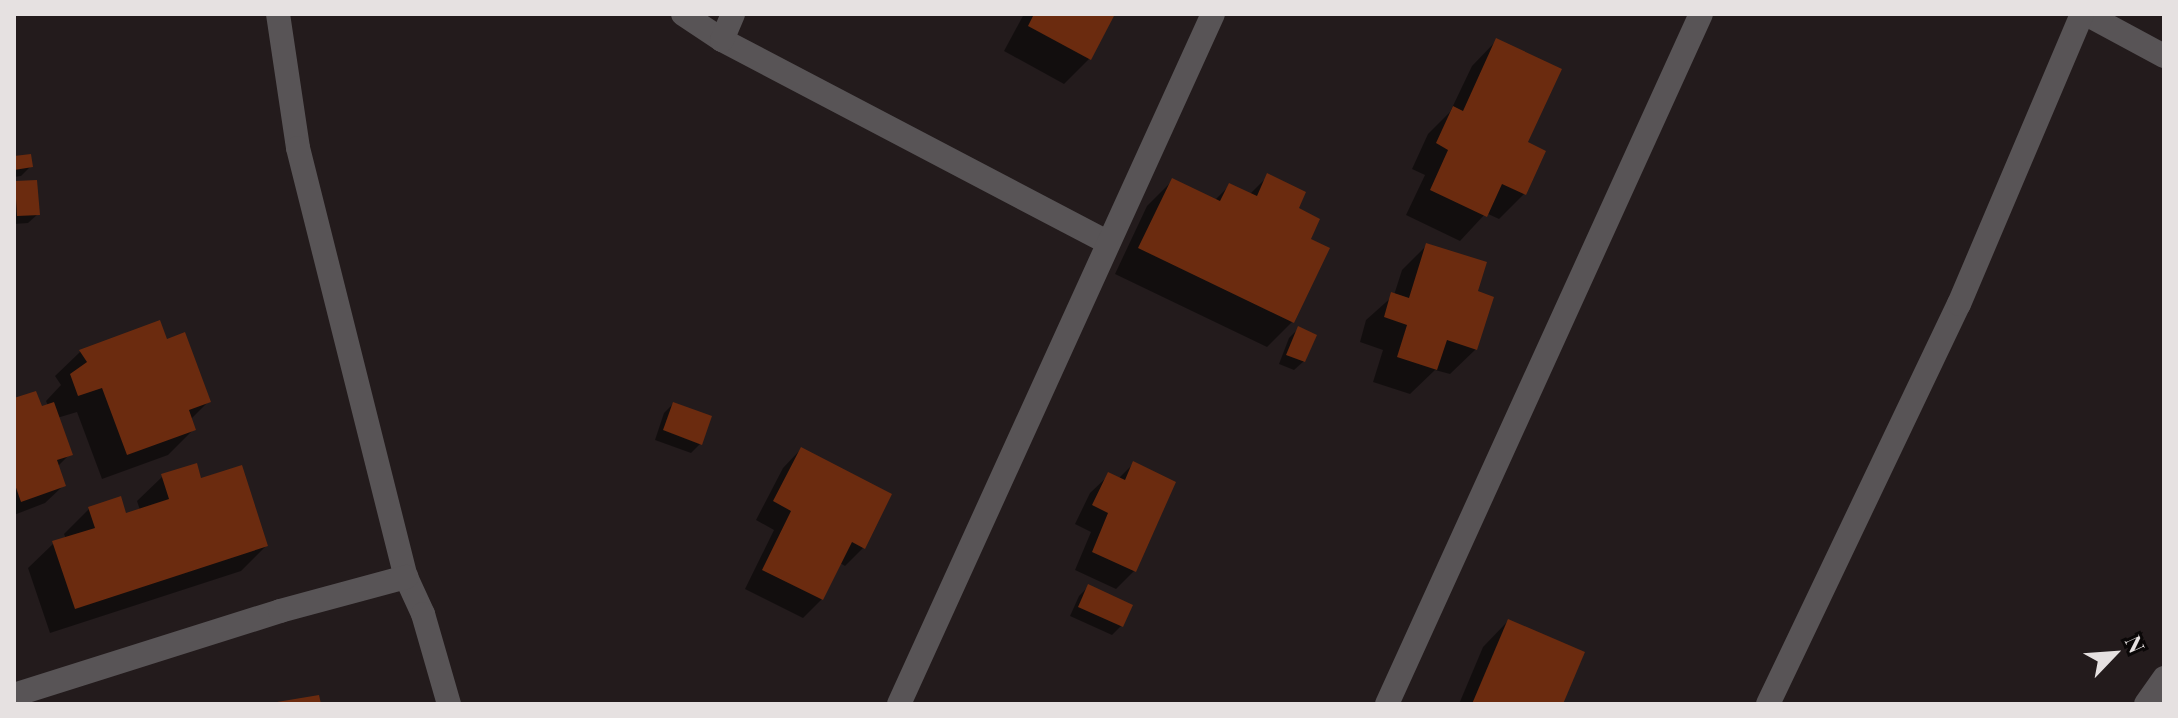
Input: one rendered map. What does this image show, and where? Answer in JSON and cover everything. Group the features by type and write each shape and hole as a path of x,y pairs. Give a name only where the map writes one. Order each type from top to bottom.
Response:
{"street":[{"path":"278,14 298,148 406,577 423,614 449,704"},
{"path":"683,14 722,40 1107,242"},
{"path":"722,40 733,14"},
{"path":"899,704 1213,14"},
{"path":"1387,704 1701,14"},
{"path":"1768,704 1959,304 2084,14 2164,56"},
{"path":"14,695 280,611 406,577"},
{"path":"2146,704 2164,678"}],"building":[{"path":"1034,14 1115,14 1091,60 1028,26"},
{"path":"1496,38 1562,69 1528,142 1546,151 1526,195 1502,184 1487,217 1430,190 1448,150 1436,143 1453,106 1463,111"},
{"path":"31,154 33,167 14,170 14,156"},
{"path":"1267,173 1306,192 1299,208 1320,219 1311,239 1330,248 1294,323 1138,248 1172,178 1220,201 1229,183 1257,196"},
{"path":"37,180 40,215 17,216 15,181"},
{"path":"1426,243 1487,262 1478,291 1494,297 1477,350 1447,340 1437,370 1397,357 1407,325 1384,317 1391,292 1409,298"},
{"path":"160,320 167,339 185,332 211,402 189,410 196,430 127,455 102,388 78,396 70,374 87,362 79,350"},
{"path":"1298,326 1317,335 1305,362 1286,355"},
{"path":"36,391 42,406 54,402 73,455 57,460 66,486 21,502 14,482 14,398"},
{"path":"673,402 712,416 702,445 663,430"},
{"path":"801,447 892,494 865,549 852,542 823,600 762,570 791,511 773,501"},
{"path":"1133,461 1176,482 1136,572 1092,552 1108,513 1092,505 1108,472 1125,480"},
{"path":"197,463 201,478 242,465 268,546 75,609 52,541 95,528 88,507 121,496 126,513 169,499 161,474"},
{"path":"1088,584 1133,605 1123,627 1078,607"},
{"path":"1508,619 1585,652 1563,704 1472,704"},
{"path":"319,695 321,704 277,704 277,702"}]}
